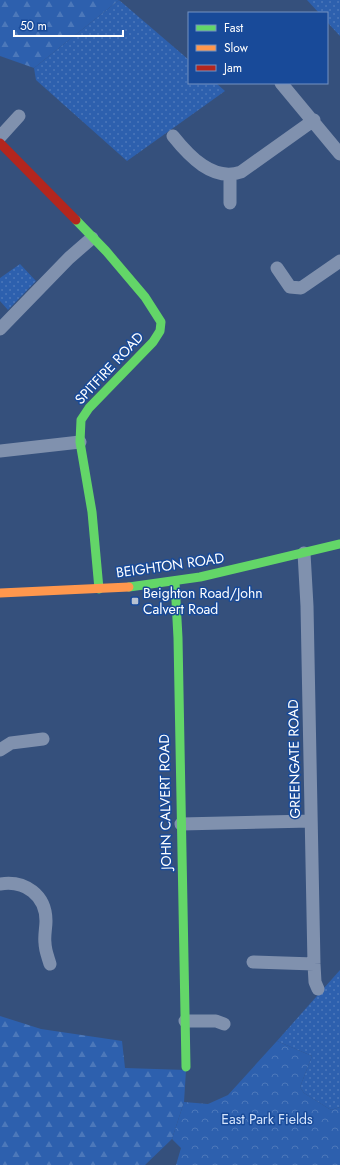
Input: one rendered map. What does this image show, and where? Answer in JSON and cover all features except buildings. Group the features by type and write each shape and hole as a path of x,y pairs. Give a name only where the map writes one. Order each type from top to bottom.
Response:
{"street":[{"path":"282,84 314,120 340,154"},
{"path":"0,137 19,116"},
{"path":"173,136 188,154 204,166 218,173 230,176 241,172 314,120"},
{"path":"0,143 92,238 69,258 0,329"},
{"path":"230,176 230,203"},
{"name":"SPITFIRE ROAD","path":"92,238 145,297 161,322 160,331 153,342 89,408 81,420 80,442 92,512 99,589"},
{"path":"277,268 290,287 301,288 340,261"},
{"path":"0,451 80,442"},
{"name":"BEIGHTON ROAD","path":"0,593 99,589 175,582 208,576 340,544"},
{"name":"GREENGATE ROAD","path":"304,553 307,606 314,964 315,982 318,989"},
{"name":"JOHN CALVERT ROAD","path":"175,582 178,638 186,1067"},
{"path":"0,750 10,743 43,739"},
{"path":"181,824 311,821"},
{"path":"0,884 13,883 24,885 41,899 46,921 44,945 50,964"},
{"path":"253,962 314,964"},
{"path":"185,1021 216,1021 224,1024"}],"green space":[{"path":"0,0 119,0 34,68 0,56"},
{"path":"119,0 188,59 188,84 217,84 225,91 127,161 36,80 34,68"},
{"path":"307,0 340,0 340,36 328,23 328,12 318,12"},
{"path":"20,264 36,281 8,310 0,301 0,278"},
{"path":"340,970 340,1107 331,1110 304,1093 300,1087 312,1056 277,1041"},
{"path":"0,1016 41,1029 122,1041 125,1068 186,1070 184,1102 172,1139 145,1165 0,1165"},
{"name":"East Park Fields","path":"277,1041 312,1056 300,1087 304,1093 331,1110 340,1107 340,1165 176,1165 181,1148 172,1139 184,1102 208,1104 228,1095"}],"traffic: fast":[{"path":"76,220 106,251 145,297 161,322 160,331 153,342 89,408 81,420 80,442 92,512 99,589"},
{"path":"129,587 200,577 340,544"},
{"path":"175,582 178,638 186,1067"}],"traffic: slow":[{"path":"0,593 129,587"}],"traffic: jam":[{"path":"0,143 76,220"}],"place":[{"name":"Beighton Road/John Calvert Road","path":"135,601"}]}
